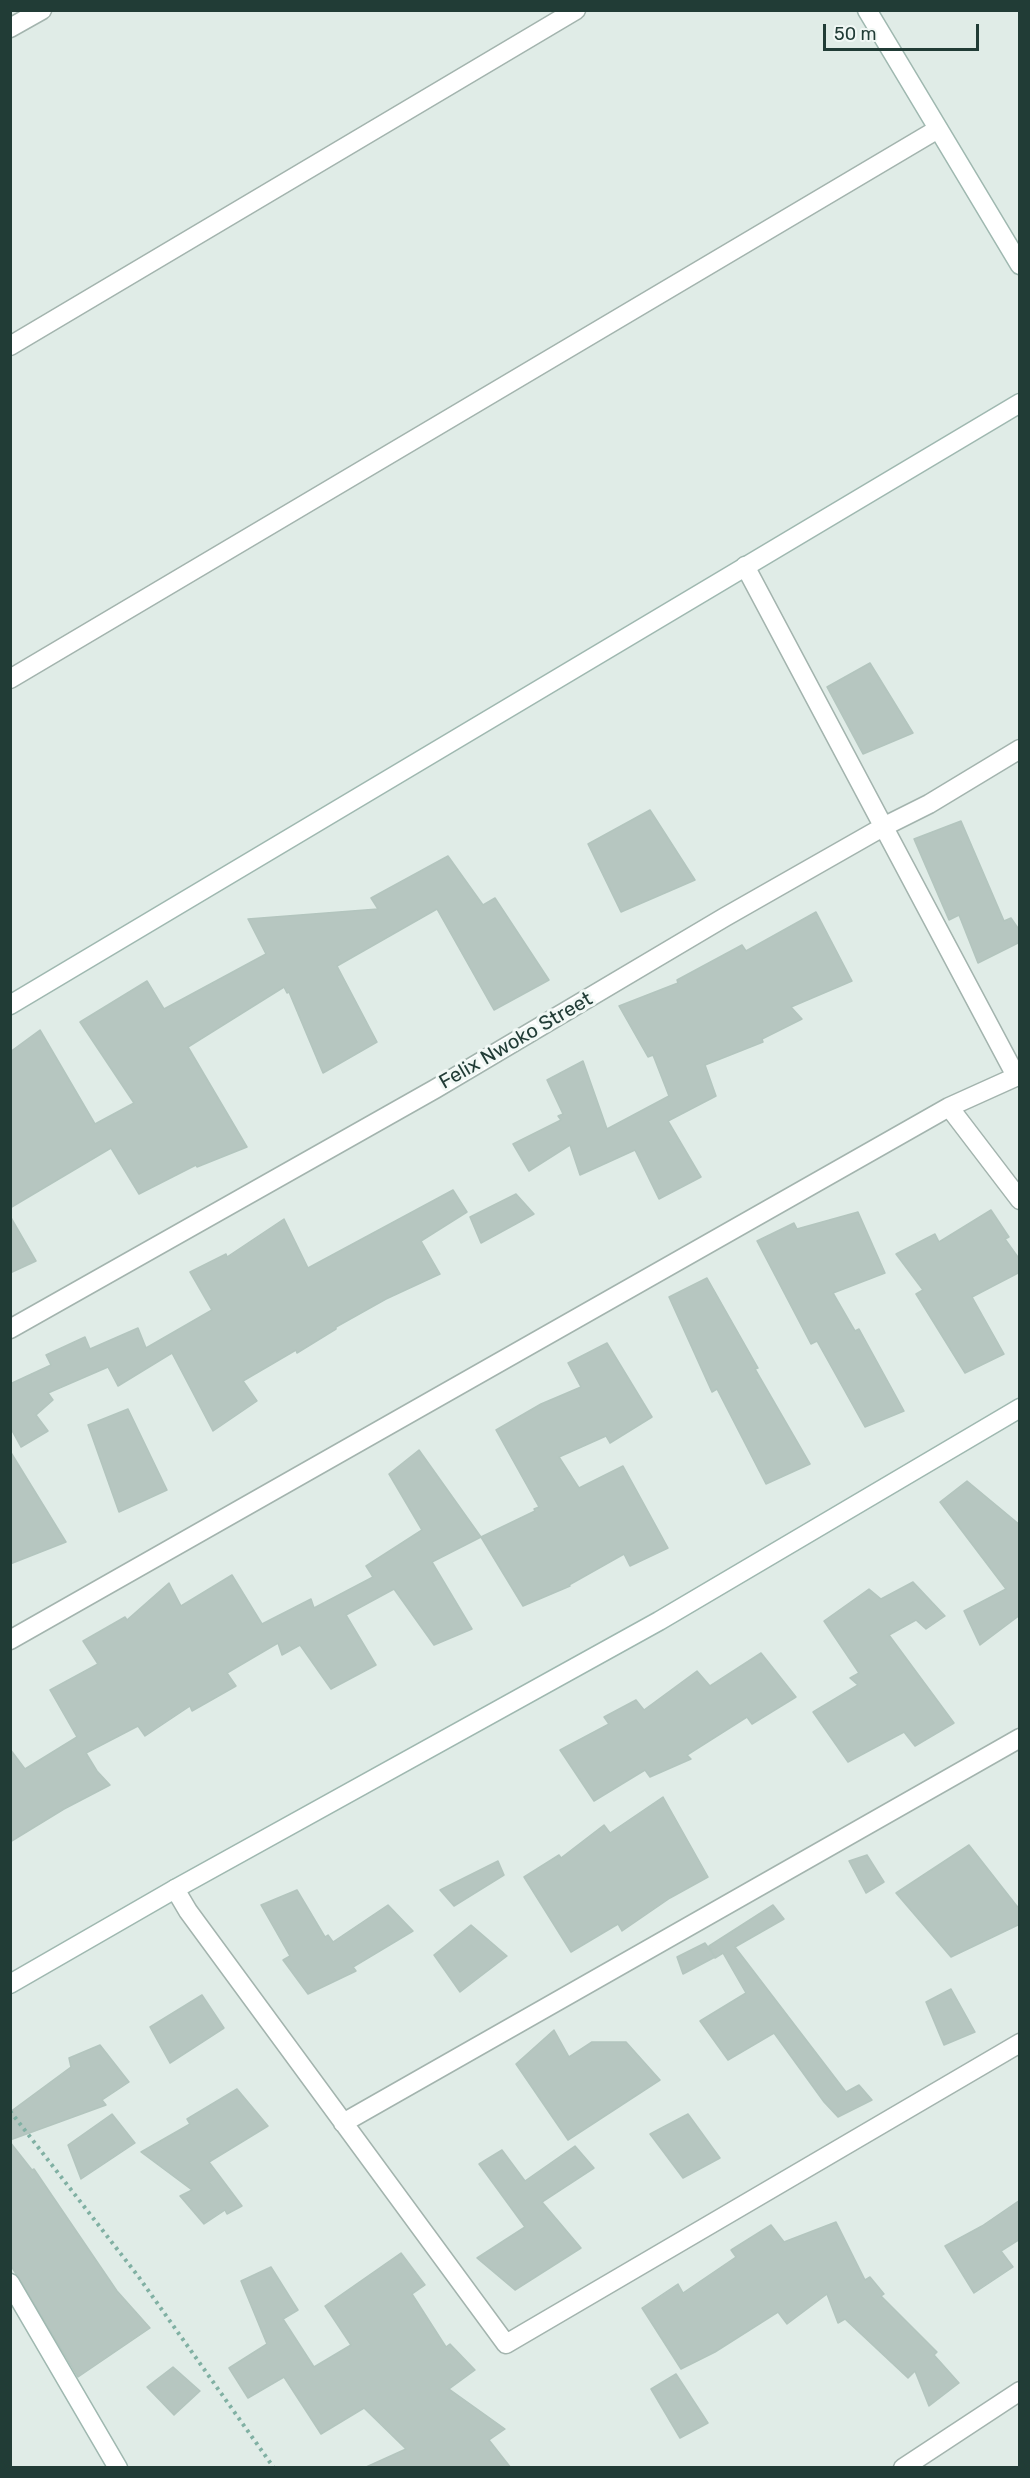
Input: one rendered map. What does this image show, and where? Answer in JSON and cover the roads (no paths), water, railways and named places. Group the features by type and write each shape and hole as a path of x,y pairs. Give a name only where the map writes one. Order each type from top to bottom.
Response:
{"street":[{"path":"10,28 42,10"},
{"path":"10,346 576,10"},
{"path":"867,10 1020,265"},
{"path":"10,679 938,129"},
{"path":"10,1005 1020,402"},
{"path":"10,1640 949,1107 1018,1076 745,566"},
{"name":"Felix Nwoko Street","path":"10,1329 435,1089 725,917 883,827 929,804 1020,749"},
{"path":"949,1107 1020,1200"},
{"path":"10,1984 175,1889 659,1621 1020,1408"},
{"path":"343,2123 1020,1738"},
{"path":"175,1889 188,1911 506,2344 1020,2043"},
{"path":"10,2283 118,2468"},
{"path":"903,2468 1020,2391"}]}
